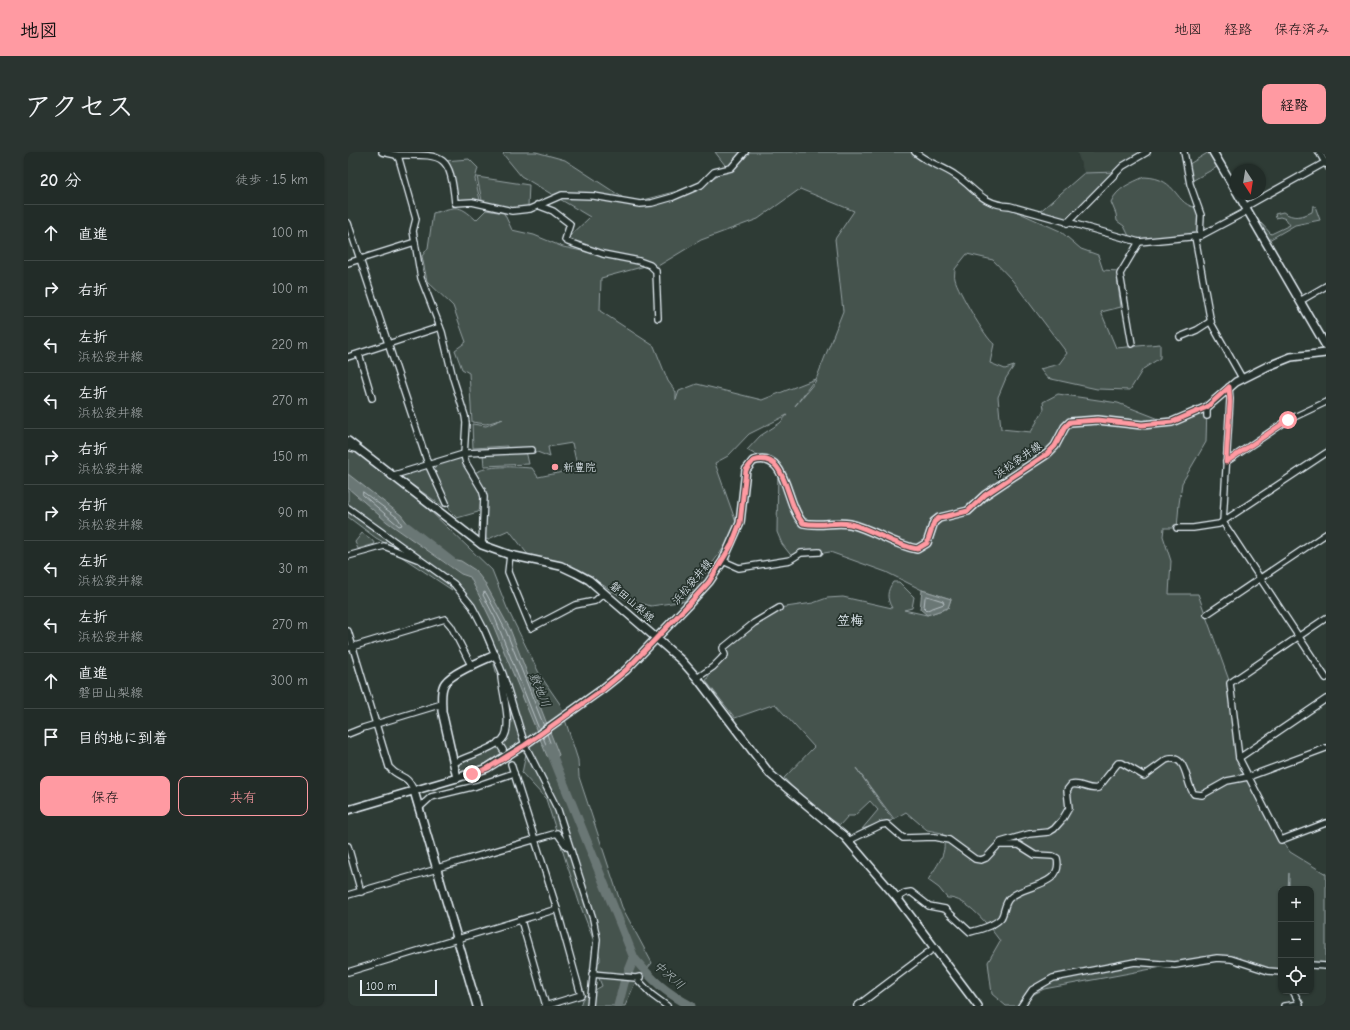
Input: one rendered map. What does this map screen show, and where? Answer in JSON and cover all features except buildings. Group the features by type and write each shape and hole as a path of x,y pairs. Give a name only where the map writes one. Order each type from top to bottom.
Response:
{"main road":[{"path":"1213,152 1230,181"},
{"path":"1241,200 1326,346"},
{"name":"浜松袋井線","path":"656,638 709,582 723,561 740,523 746,470 753,461 758,459 770,460 778,467 795,511 803,523 819,526 847,523 917,549 927,543 934,522 939,518 968,511 985,495 1047,454 1055,446 1065,427 1070,422 1098,420 1152,424 1172,422 1207,407 1229,387 1242,378 1291,357 1326,353"},
{"name":"磐田山梨線","path":"348,441 356,449 482,545 510,555 561,566 589,580 656,638 626,670 602,690 526,744 488,768 348,810"},
{"path":"656,638 682,661 697,678 770,774 831,824 848,841 897,898 978,1006"},
{"path":"457,778 442,704 444,684 451,678 495,655"},
{"path":"414,791 477,1006"}],"street":[{"path":"382,152 396,155 436,156 444,161 452,174 455,203 472,202 512,211 530,209 562,195 594,196 636,204 652,203 673,197 701,185 714,172 731,168 745,152"},
{"path":"915,152 926,161 957,176 977,194 991,203 1010,206 1139,242 1197,237 1326,163 1319,152"},
{"path":"1067,223 1123,166 1147,152"},
{"path":"1184,152 1190,184 1201,215 1197,237 1211,321 1242,378"},
{"path":"396,155 399,159 416,219 413,231 421,278 440,328 452,378 466,423 464,455 466,463 482,490 484,498 482,545"},
{"path":"537,205 552,212 570,224 564,240 603,254 639,261 656,271 658,318"},
{"path":"348,223 428,464 446,503"},
{"path":"348,263 414,242"},
{"path":"1132,344 1120,274 1139,242"},
{"path":"1300,301 1326,286"},
{"path":"1180,337 1197,330 1211,321"},
{"path":"348,357 440,328"},
{"path":"359,354 372,398"},
{"path":"1229,387 1230,402 1223,522 1326,678"},
{"path":"1226,462 1288,420 1326,402"},
{"path":"1207,407 1207,416"},
{"path":"348,447 356,449"},
{"path":"391,476 428,464 464,455 532,450"},
{"path":"1178,528 1193,528 1223,522 1326,453"},
{"path":"348,508 450,581 462,593 479,618 500,668 526,744 558,810 593,919 597,939 590,1006"},
{"path":"1207,614 1326,534"},
{"path":"348,556 384,546 420,559"},
{"path":"723,561 739,568 790,560 801,553 819,552"},
{"path":"510,555 508,572 531,628 575,605 595,601 604,593"},
{"path":"697,678 725,655 723,648 754,623 779,608"},
{"path":"1326,618 1230,682 1239,758 1281,840 1326,823"},
{"path":"350,647 445,619 451,626 472,667"},
{"path":"348,631 350,647 389,768 409,779 414,791"},
{"path":"454,763 498,742 506,736 507,726 500,668"},
{"path":"1239,758 1326,699"},
{"path":"348,734 442,704"},
{"path":"498,742 503,750"},
{"path":"848,841 887,824 903,838 934,837 949,840 975,859 981,860 989,856 1001,842 1029,834 1049,832 1062,820 1069,808 1068,787 1078,784 1091,789 1098,788 1118,763 1122,763 1144,776 1170,758 1178,760 1181,762 1188,776 1191,791 1198,795 1207,793 1227,781 1248,777 1326,748"},
{"path":"511,764 557,909 581,995 546,1006 521,920"},
{"path":"419,808 431,797 476,786 514,773"},
{"path":"348,895 557,833 571,852"},
{"path":"897,898 905,893 911,892 929,906 945,909 970,932 992,924 1001,918 1009,898 1024,889 1048,881 1056,871 1058,863 1057,858 1053,856 1035,856 1019,845 997,845"},
{"path":"348,846 361,892"},
{"path":"348,972 557,909"},
{"path":"857,1006 934,948"},
{"path":"1021,1006 1032,990 1053,978 1135,962 1175,965 1204,959 1224,958 1268,971 1278,972"},
{"path":"1314,965 1326,966"},
{"path":"594,974 638,979 652,995 667,1006"},
{"path":"1284,1006 1300,1004 1295,994"}],"shaded area":[{"path":"505,152 536,152 565,160 631,203 701,185 728,169 715,152 917,152 951,172 977,194 1060,231 1081,249 1098,255 1103,270 1119,271 1118,285 1121,307 1101,312 1116,348 1160,344 1160,358 1143,369 1130,390 1097,389 1047,378 1040,369 1059,364 1067,353 1012,280 993,260 967,254 955,269 955,277 961,293 972,313 994,344 990,363 1005,369 1014,366 1006,378 998,397 1001,429 1031,432 1044,409 1043,402 1058,394 1118,403 1167,422 1207,407 1206,442 1182,483 1177,528 1164,528 1163,536 1171,561 1169,594 1198,594 1230,683 1244,768 1281,840 1290,852 1326,874 1326,967 1314,968 1314,886 1289,886 1289,873 1288,886 1278,886 1278,970 1231,959 1189,962 1044,989 1024,999 1020,1006 1006,1006 992,994 988,962 1000,941 984,921 970,907 955,899 947,898 939,888 928,880 939,863 943,852 944,840 942,833 927,830 906,812 894,819 856,768 893,820 862,829 878,810 870,801 854,816 848,816 840,825 808,805 784,778 814,747 775,704 735,718 706,681 723,648 779,608 813,603 827,598 843,597 892,608 888,595 889,588 893,582 899,582 914,597 912,608 904,610 927,615 948,608 951,599 922,590 886,572 830,552 793,558 782,544 777,532 778,467 747,450 760,436 780,423 787,415 749,434 728,456 715,463 738,528 685,601 651,606 625,599 571,565 532,560 509,530 486,540 483,506 478,512 457,518 451,512 431,466 463,456 473,474 494,467 517,467 532,468 538,477 574,468 576,461 572,443 548,447 550,457 532,450 526,451 529,464 484,466 483,454 507,451 507,446 473,448 472,424 486,426 503,419 486,424 472,422 469,373 462,369 455,350 466,342 453,306 427,281 422,256 428,248 433,213 456,208 465,211 476,220 486,210 504,213 512,230 534,235 563,247 634,262 565,241 590,217 521,176 503,154","holes":["800,189 854,211 835,239 843,311 815,382 795,406 815,379 762,400 697,384 679,391 676,400 676,392 668,381 654,346 600,311 601,278 649,265 653,269 701,240 758,219"]},
{"path":"1077,152 1151,152 1118,172 1084,173"},
{"path":"1209,152 1217,167 1190,182 1186,166"},
{"path":"469,159 478,168 475,179 481,204 455,201 453,173 444,161"},
{"path":"1118,172 1067,223 1037,214 1084,173"},
{"path":"477,177 529,185 528,206 520,211 483,205"},
{"path":"1144,177 1164,182 1184,202 1199,208 1200,236 1131,240 1124,226 1117,221 1111,202 1117,193 1129,184"},
{"path":"1313,206 1315,206 1320,220 1295,225 1269,240 1260,226 1261,223 1271,234 1290,225 1286,219 1280,217 1276,218 1275,214 1283,212 1291,216 1301,216 1312,212"},
{"path":"348,447 402,484 492,570 507,608 540,675 560,704 578,760 579,777 622,907 652,963 635,983 625,1006 580,1006 583,997 602,986 594,966 600,961 600,957 579,902 546,799 522,773 526,754 515,745 483,765 459,772 458,764 506,737 505,704 492,657 463,589 410,552 447,581 452,590 396,553 407,555 376,538 348,517"},
{"path":"426,467 444,507 399,476"},
{"path":"362,533 371,539 375,544 358,549 355,542"}],"water":[{"path":"348,474 401,515 416,534 447,558 461,561 475,570 485,583 510,629 559,755 554,759 547,756 491,620 470,577 461,574 387,522 348,488"},
{"path":"922,590 951,599 948,608 927,615 920,609"}],"waterway":[{"path":"1315,152 1326,170"},
{"name":"敷地川","path":"407,527 452,562"},
{"path":"348,641 349,645"},
{"path":"350,649 373,724"},
{"path":"374,727 387,771 393,774"},
{"name":"敷地川","path":"549,747 634,958 660,985 674,996 691,1006"},
{"path":"411,795 433,868"},
{"path":"434,872 458,954"},
{"name":"敷地川","path":"618,1006 624,983 634,958"}],"place":[{"name":"新豊院","path":"555,467"}],"district":[{"name":"笠梅","path":"850,620"}],"route":[{"path":"472,774 488,768 525,745 602,690 626,670 709,582 732,544 740,523 746,470 753,461 758,459 770,460 778,467 798,518 803,523 819,526 847,523 917,549 923,547 927,543 934,522 939,518 968,511 985,495 1047,454 1055,446 1065,427 1070,422 1077,420 1098,420 1142,425 1172,422 1207,407 1221,396 1229,387 1230,402 1226,462 1288,420"}],"water label":[{"name":"中沢川","path":"669,975"}]}
